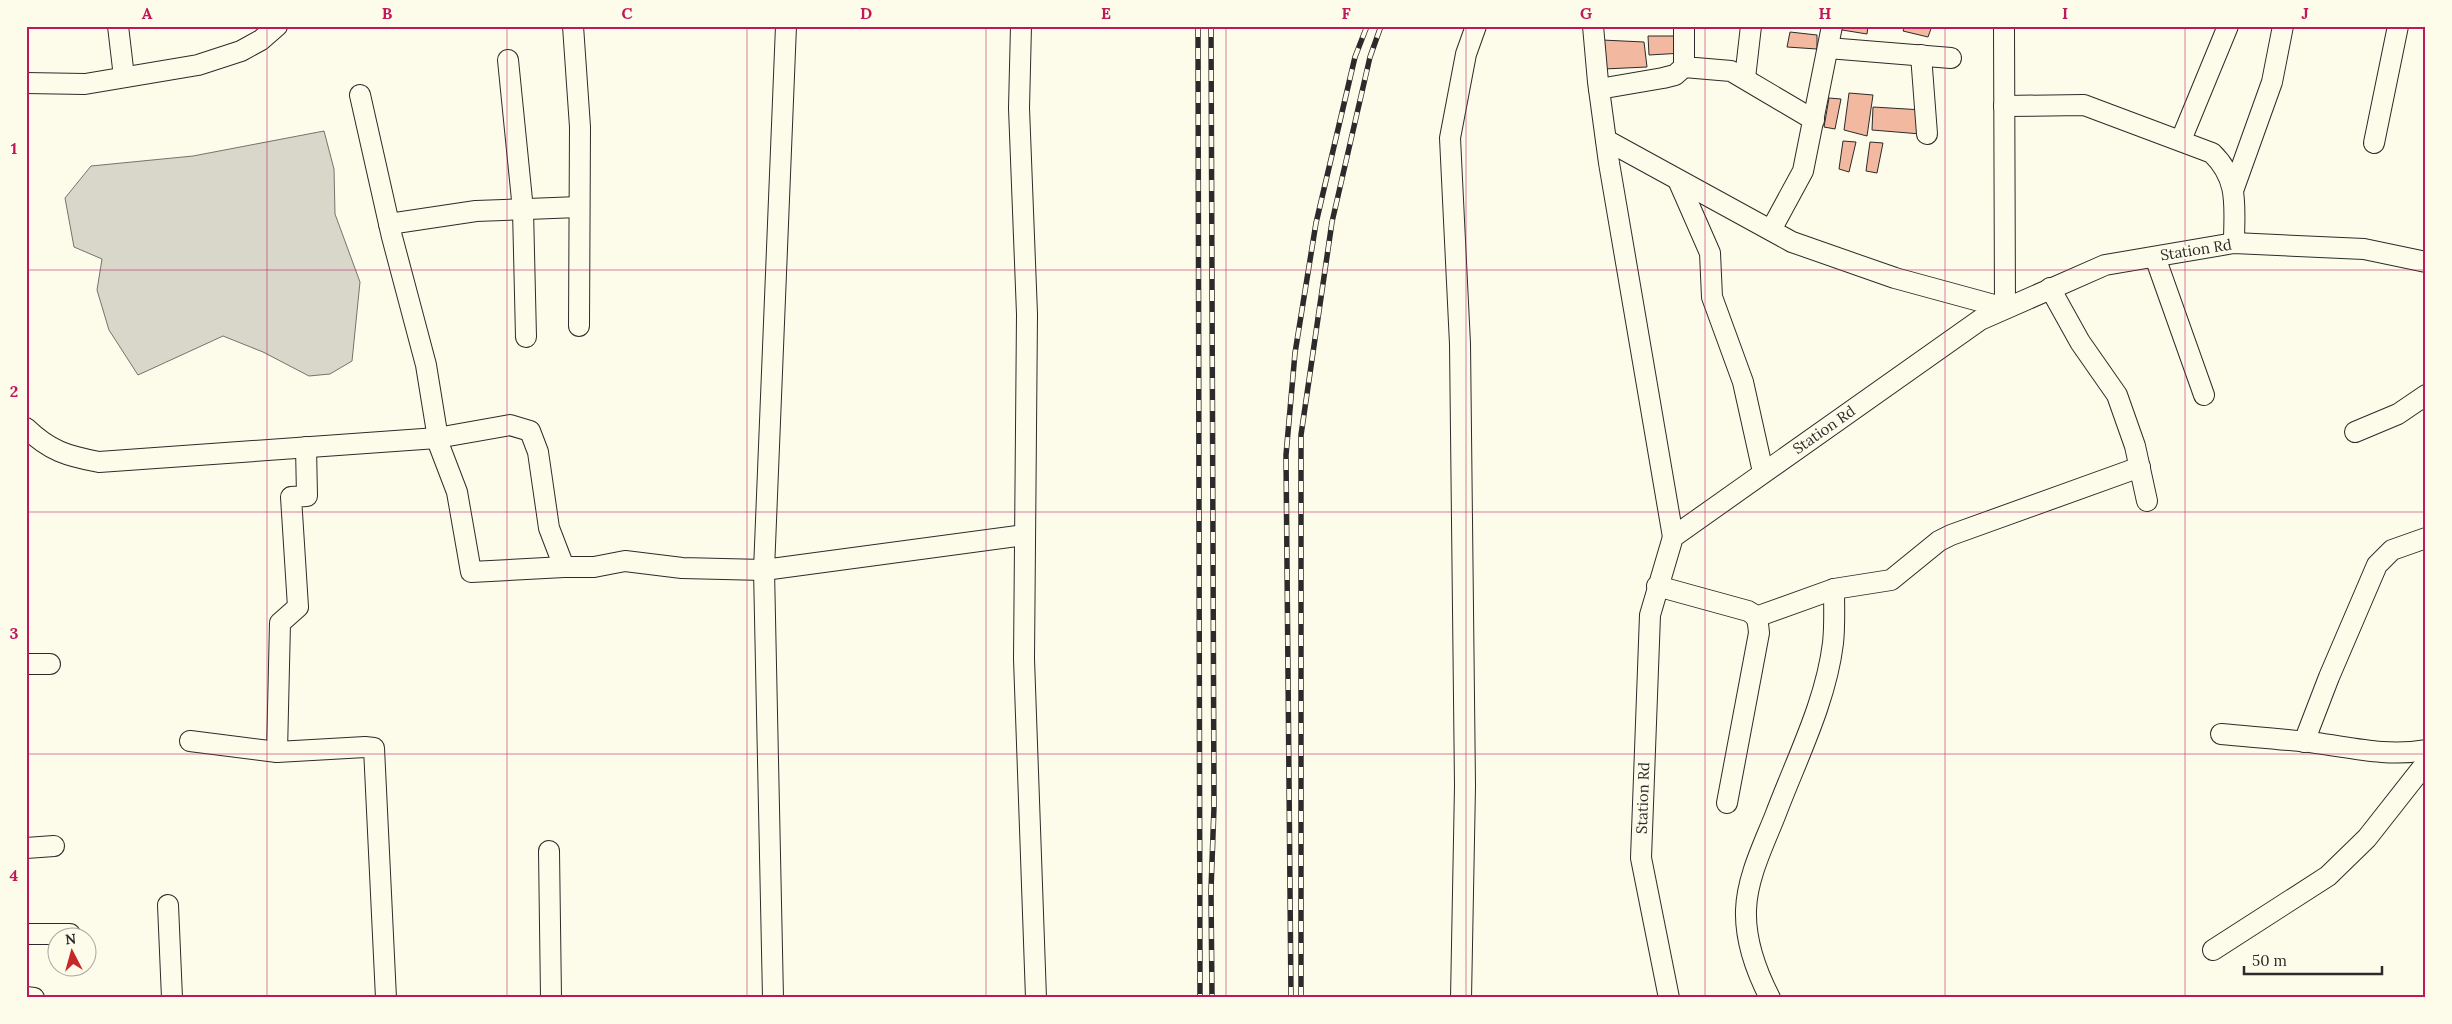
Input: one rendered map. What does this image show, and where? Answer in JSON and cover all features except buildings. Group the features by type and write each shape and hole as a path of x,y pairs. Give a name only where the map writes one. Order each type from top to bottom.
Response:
{"street":[{"path":"118,26 124,77"},
{"path":"26,83 85,84 198,64 224,58 261,40 277,26"},
{"path":"573,26 580,127 579,326"},
{"path":"773,998 764,570 786,26"},
{"path":"1021,26 1018,108 1027,314 1024,659 1036,998"},
{"path":"1461,998 1465,786 1460,344 1450,138 1466,54 1476,26"},
{"path":"1593,26 1606,140 1673,537"},
{"path":"1684,26 1684,67"},
{"path":"1745,78 1751,26"},
{"path":"1771,230 1803,171 1832,26"},
{"path":"1606,140 1792,242 1895,278 2005,308 2004,26"},
{"path":"2181,140 2228,26"},
{"path":"2234,243 2234,188 2272,82 2283,26"},
{"path":"2374,144 2398,26"},
{"path":"1828,48 1951,58"},
{"path":"1921,55 1927,134"},
{"path":"508,60 523,210 526,337"},
{"path":"1599,89 1675,75 1684,67 1731,71 1814,120"},
{"path":"360,95 388,224 426,365 437,438 442,455 458,492 471,572 594,567 625,561 682,568 764,570 1025,535"},
{"path":"2004,106 2084,106 2181,140 2212,153 2226,170 2234,188"},
{"path":"1678,180 1710,253 1712,297 1724,336 1743,382 1763,472"},
{"path":"388,224 476,212 579,207"},
{"name":"Station Rd","path":"1669,998 1641,858 1650,615 1673,537 1980,320 2105,265 2234,243 2364,249 2426,262"},
{"path":"2155,257 2204,395"},
{"path":"2050,288 2080,342 2112,386 2135,446 2147,502"},
{"path":"2355,432 2398,414 2426,395"},
{"path":"26,428 38,440 68,456 99,462 437,438 510,425 530,432 538,452 548,528 564,567"},
{"path":"277,752 280,623 298,607 291,497 307,496 306,447"},
{"path":"1756,617 1834,589 1891,580 1938,542 1951,535 2140,467"},
{"path":"2304,742 2329,676 2377,565 2392,550 2426,538"},
{"path":"1657,586 1748,611 1756,617 1759,633 1727,803"},
{"path":"1770,998 1748,938 1746,909 1752,875 1816,708 1828,670 1834,626 1834,589"},
{"path":"26,664 50,664"},
{"path":"2221,734 2387,753 2402,754 2426,750"},
{"path":"190,741 277,752 369,746 375,750 386,998"},
{"path":"2213,950 2328,876 2367,838 2426,763"},
{"path":"26,848 54,846"},
{"path":"549,851 550,998"},
{"path":"168,904 172,998"},
{"path":"26,934 48,934"},
{"path":"26,997 34,998"}],"shaded area":[{"path":"324,131 334,169 335,214 360,282 352,361 330,374 309,376 263,352 223,336 138,375 109,330 97,290 102,259 74,247 65,198 91,166 193,156"}],"railway":[{"path":"1198,26 1200,998"},
{"path":"1211,26 1214,807 1211,890 1212,998"},
{"path":"1291,998 1286,455 1295,353 1316,223 1355,57 1367,26"},
{"path":"1301,998 1301,435 1332,222 1370,57 1381,26"}]}
